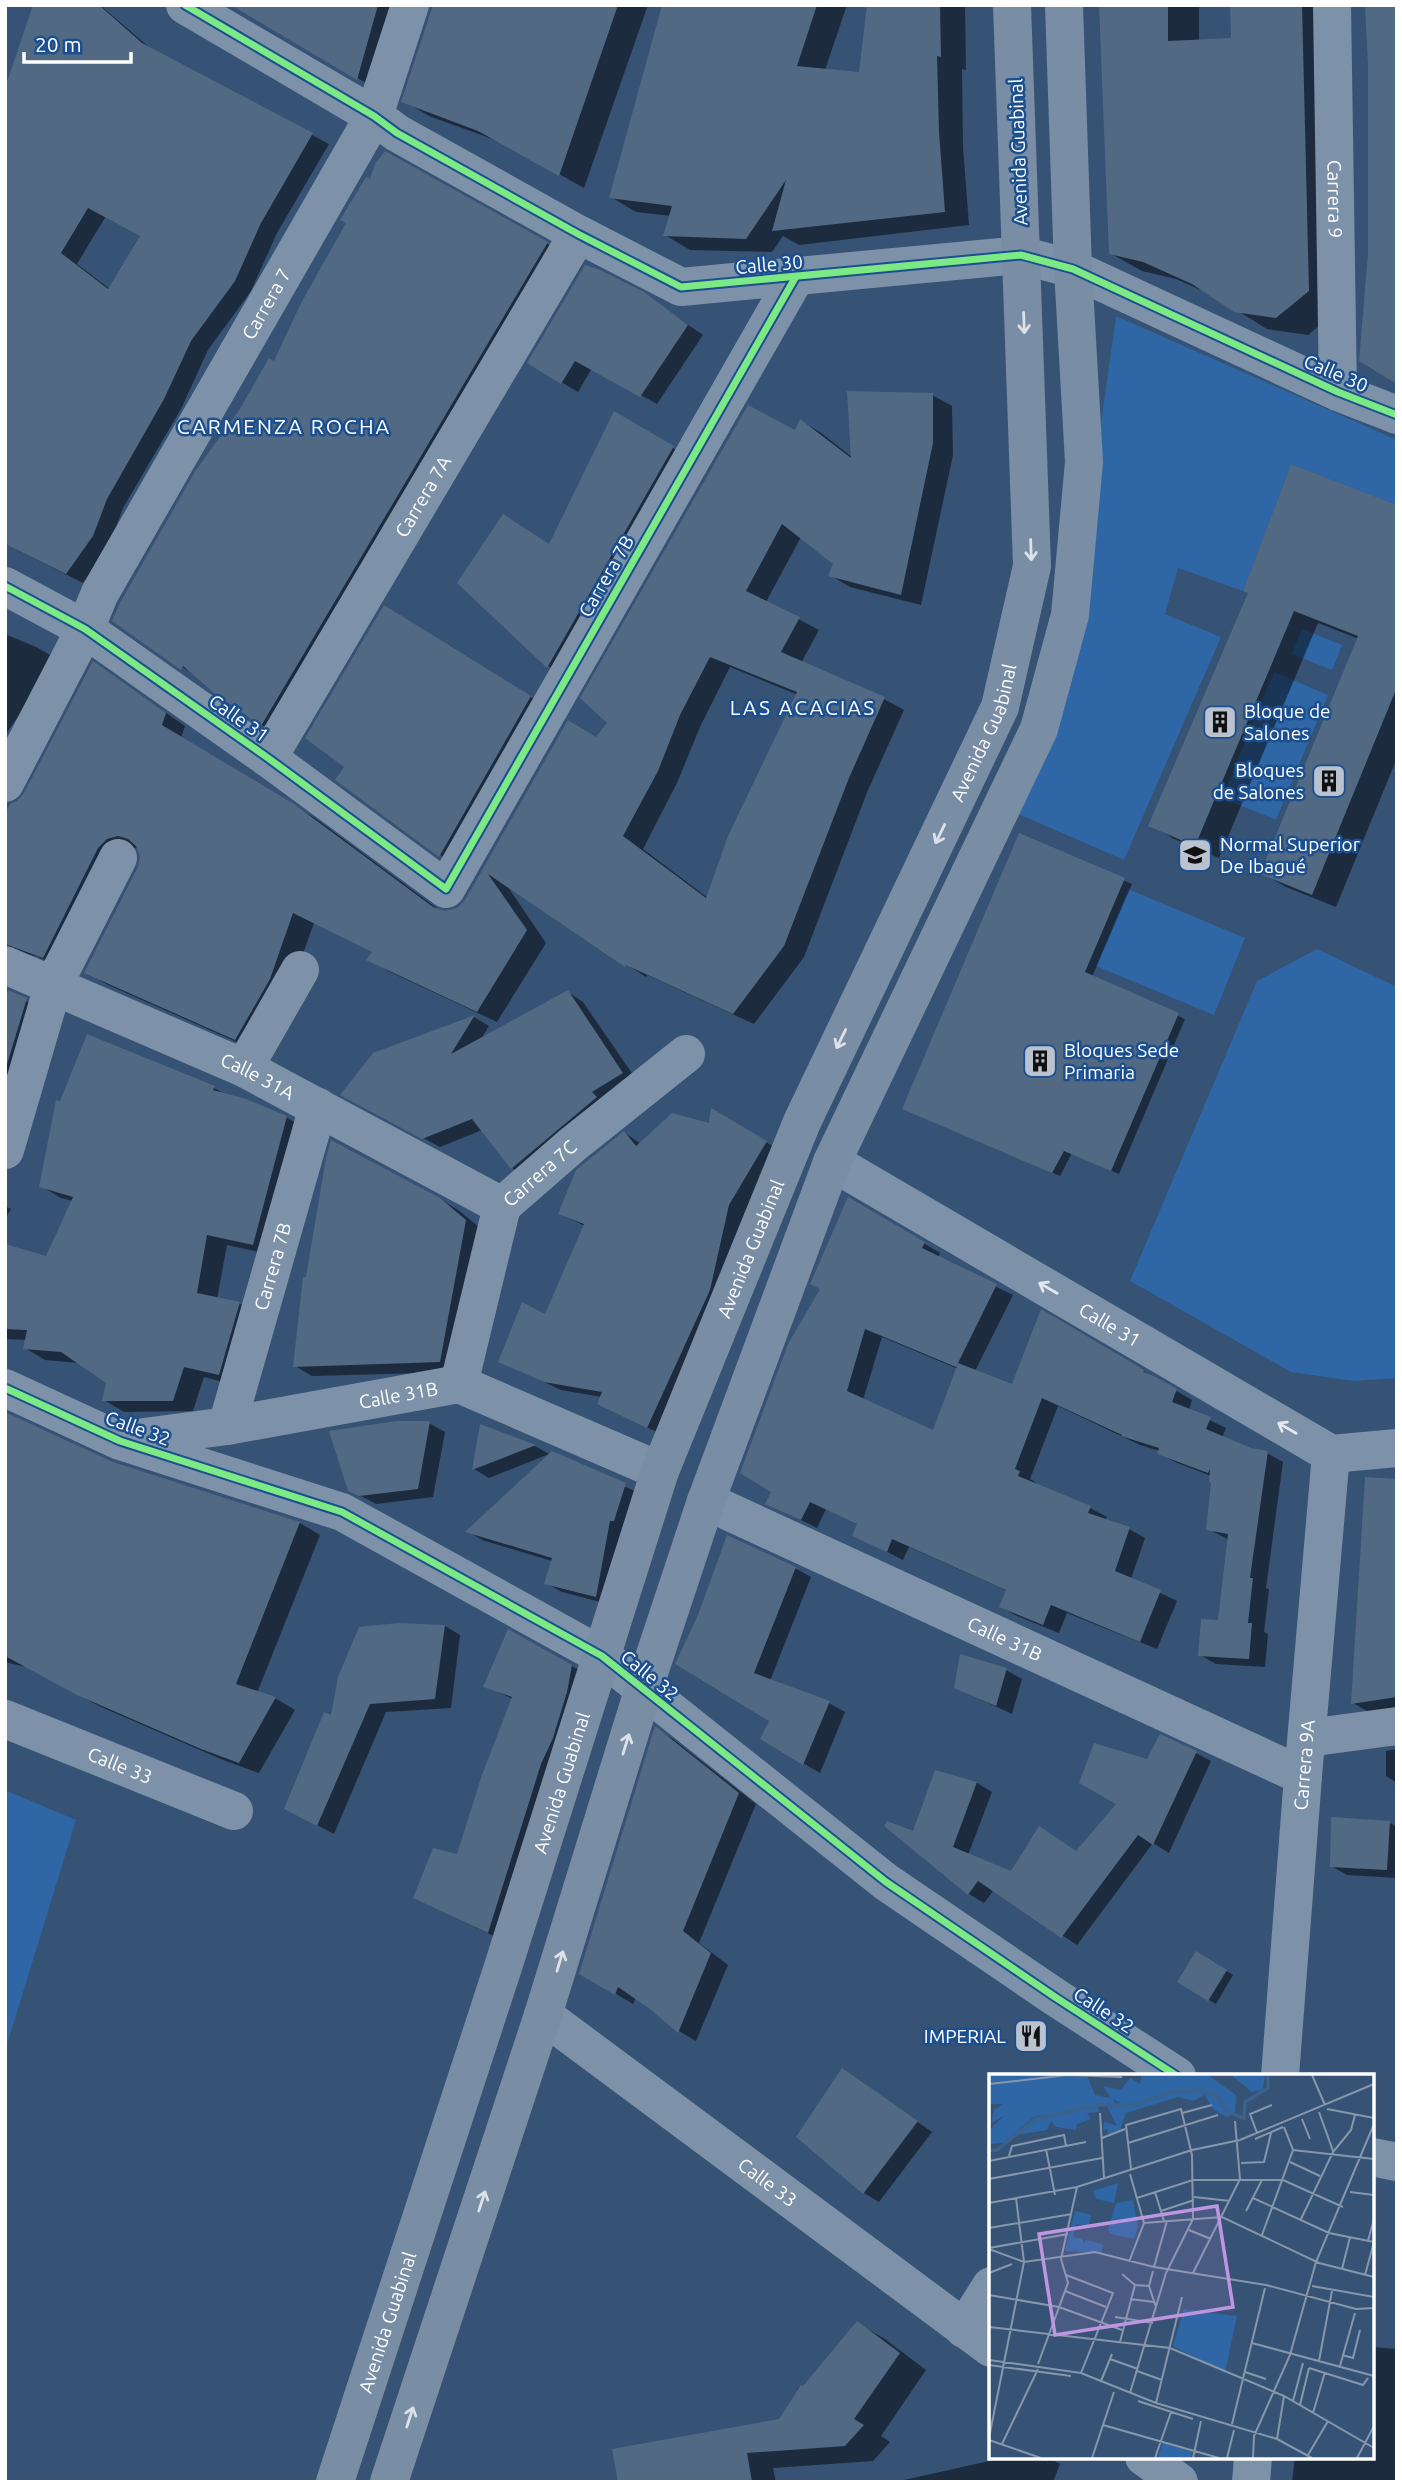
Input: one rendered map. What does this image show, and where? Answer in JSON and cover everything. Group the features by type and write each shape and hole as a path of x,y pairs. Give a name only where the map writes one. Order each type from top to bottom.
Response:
{"main road":[{"name":"Avenida Guabinal","path":"335,2482 660,1471 802,1122 1000,708 1032,566 1012,5"},
{"path":"389,2482 543,2015 643,1690 706,1501 832,1162 1039,729 1063,641 1070,615 1084,462 1073,269 1064,5"}],"street":[{"name":"Calle 30","path":"186,5 397,133 681,288 1021,255 1073,269 1338,392 1397,415"},
{"name":"Carrera 7","path":"5,728 100,593 374,117 411,5"},
{"name":"Carrera 9","path":"1332,5 1338,392"},
{"name":"Carrera 7A","path":"268,758 578,234"},
{"name":"Carrera 7B","path":"446,889 794,278"},
{"name":"Calle 31","path":"5,586 77,625 268,758 446,889"},
{"name":"Carrera 7","path":"5,783 77,625"},
{"path":"5,1150 53,986 118,858"},
{"name":"Calle 31A","path":"5,965 244,1068 502,1206"},
{"path":"244,1068 300,970"},
{"name":"Carrera 7C","path":"459,1384 502,1206 572,1145 686,1054"},
{"name":"Carrera 7B","path":"228,1426 318,1107"},
{"name":"Calle 31","path":"832,1162 1331,1454"},
{"name":"Calle 31B","path":"120,1441 228,1426 459,1384 660,1471"},
{"name":"Calle 32","path":"5,1388 120,1441 342,1512 602,1656 886,1882 1055,1997 1129,2063 1170,2074"},
{"path":"1331,1454 1397,1448"},
{"name":"Carrera 9A","path":"1280,2074 1331,1454"},
{"name":"Calle 31B","path":"706,1501 1303,1776"},
{"name":"Calle 33","path":"5,1719 234,1811"},
{"path":"1308,1738 1397,1726"},
{"name":"Calle 33","path":"543,2015 977,2339"},
{"path":"1374,2157 1397,2162"},
{"path":"977,2339 989,2294"},
{"path":"1147,2459 1179,2482"},
{"path":"1251,2482 1253,2459"}],"shaded area":[{"path":"1116,316 1397,440 1397,505 1291,464 1243,591 1178,568 1165,614 1221,637 1124,860 1016,813 1058,731"},
{"path":"1302,629 1342,645 1332,670 1292,654"},
{"path":"1274,672 1328,695 1276,820 1222,798"},
{"path":"1128,889 1245,938 1214,1015 1096,966"},
{"path":"1317,949 1397,987 1397,1378 1354,1381 1291,1372 1130,1281 1257,981"},
{"path":"5,1790 76,1820 5,2051"}],"building":[{"path":"33,5 99,5 142,43 313,133 261,223 235,281 191,341 164,399 107,499 93,536 66,574 5,544 5,88","holes":["88,208 140,236 108,289 61,253"]},
{"path":"231,5 378,5 357,80"},
{"path":"433,5 618,5 559,176 478,131 401,102"},
{"path":"662,5 817,5 797,66 859,72 867,5 940,5 941,57 937,56 945,212 772,231 786,180 746,239 663,236 672,206 609,198"},
{"path":"1099,5 1168,5 1168,41 1231,38 1230,5 1302,5 1309,291 1276,318 1234,312 1192,284 1143,262 1109,254"},
{"path":"1365,5 1397,5 1397,384 1359,361 1368,254 1368,65"},
{"path":"385,151 548,242 261,726 214,693 183,666 181,670 112,621 196,470 238,412 269,358 274,361 301,303 346,223 340,220 366,177 370,179 375,164"},
{"path":"585,265 644,292 688,325 640,397 575,361 561,384 527,363"},
{"path":"847,391 933,393 933,443 901,595 828,576 833,564 782,524 746,591 800,617 781,652 885,697 849,778 784,946 733,1014 626,965 625,967 488,874 527,930 477,1012 366,960 372,952 293,913 270,979 235,1040 84,973 138,867 140,856 136,846 128,839 118,836 107,839 98,848 43,958 5,944 5,814 10,804 24,793 93,661 166,713 162,725 294,804 433,907 445,911 457,908 465,900 568,720 596,737 607,723 580,698 748,405 795,430 800,419 851,458","holes":["710,657 797,692 728,836 706,898 623,836 658,771 680,715"]},
{"path":"614,411 674,446 547,668 457,583 503,514 549,544"},
{"path":"1291,464 1397,505 1397,687 1312,895 1260,874 1358,636 1294,611 1195,846 1148,826 1248,593 1243,591"},
{"path":"384,605 531,696 439,857 335,780 344,767 305,738"},
{"name":"Bloques Sede Primaria","path":"1019,833 1125,878 1085,972 1179,1013 1111,1171 1064,1151 1052,1173 902,1109"},
{"path":"8,990 27,998 5,1071 5,997"},
{"path":"568,990 623,1073 592,1092 597,1097 511,1169 472,1119 422,1139 340,1095 373,1053 475,1015 451,1054"},
{"path":"87,1034 215,1086 213,1090 246,1099 287,1116 253,1245 207,1235 197,1293 240,1302 219,1375 184,1367 173,1401 102,1401 106,1383 61,1352 23,1349 27,1330 5,1329 5,1244 46,1256 73,1197 39,1187 56,1100 60,1101"},
{"path":"711,1108 767,1141 729,1205 710,1290 647,1428 597,1404 602,1392 544,1382 498,1362 522,1302 545,1314 584,1224 558,1214 576,1170 624,1131 636,1146 672,1113 709,1123"},
{"path":"331,1140 440,1198 466,1220 440,1362 293,1367 303,1277 306,1277"},
{"path":"848,1197 925,1242 922,1248 997,1284 958,1363 1012,1384 1041,1309 1144,1370 1143,1372 1177,1389 1172,1402 1211,1417 1206,1429 1251,1448 1268,1451 1250,1578 1253,1578 1248,1623 1252,1623 1249,1659 1198,1656 1201,1619 1218,1620 1228,1534 1206,1530 1210,1469 1208,1473 1157,1454 1159,1448 1121,1436 1042,1398 1015,1469 1020,1471 1018,1476 1091,1506 1088,1513 1130,1527 1115,1571 1161,1590 1140,1642 1051,1605 1043,1625 999,1607 1006,1590 892,1539 887,1552 852,1536 857,1524 810,1502 801,1520 765,1504 771,1492 740,1473 788,1344 820,1289 810,1284","holes":["865,1329 956,1367 958,1363 933,1430 847,1391"]},
{"path":"5,1412 113,1462 300,1522 236,1684 276,1697 239,1763 77,1695 5,1656"},
{"path":"396,1421 430,1421 418,1489 359,1496 348,1491 329,1431"},
{"path":"480,1424 536,1445 472,1470"},
{"path":"552,1451 626,1483 614,1521 610,1521 596,1597 544,1584 552,1558 465,1532"},
{"path":"1365,1477 1397,1479 1397,1697 1351,1704"},
{"path":"727,1535 796,1567 754,1673 830,1701 803,1765 760,1739 769,1721 675,1664 698,1615"},
{"path":"398,1623 445,1625 435,1699 370,1704 317,1826 284,1809 324,1712 331,1715 338,1677 359,1627"},
{"path":"508,1629 572,1665 553,1738 541,1764 488,1933 413,1898 433,1848 457,1854 482,1775 512,1697 483,1687"},
{"path":"960,1654 1007,1668 996,1706 954,1688"},
{"path":"655,1726 739,1793 683,1931 711,1953 678,2033 618,1987 615,1995 579,1974"},
{"path":"1160,1734 1197,1751 1153,1845 1138,1835 1061,1938 978,1881 968,1895 884,1826 887,1821 913,1831 935,1770 977,1782 953,1847 1011,1871 1039,1826 1076,1851 1116,1804 1079,1783 1094,1743 1147,1759"},
{"path":"1331,1817 1390,1821 1387,1870 1330,1867"},
{"path":"1196,1951 1227,1970 1208,2001 1177,1982"},
{"path":"842,2068 918,2121 863,2194 796,2137"},
{"path":"857,2321 900,2353 854,2419 864,2425 845,2446 747,2453 752,2482 618,2482 612,2449 779,2419 801,2385 803,2386"}],"cycle path":[{"path":"185,5 374,116 397,133 578,234 681,287 1021,255 1073,269 1338,392 1397,415"},
{"path":"5,586 85,629 268,758 446,889 795,278"},
{"path":"5,1388 120,1441 342,1512 602,1656 886,1882 1174,2074"}],"place":[{"name":"Bloque de Salones","path":"1220,722"},
{"name":"Bloques de Salones","path":"1329,781"},
{"name":"Normal Superior De Ibagué","path":"1195,855"},
{"name":"Bloques Sede Primaria","path":"1040,1061"},
{"name":"IMPERIAL","path":"1031,2036"}],"district":[{"name":"CARMENZA ROCHA","path":"284,427"},
{"name":"LAS ACACIAS","path":"803,708"}]}
